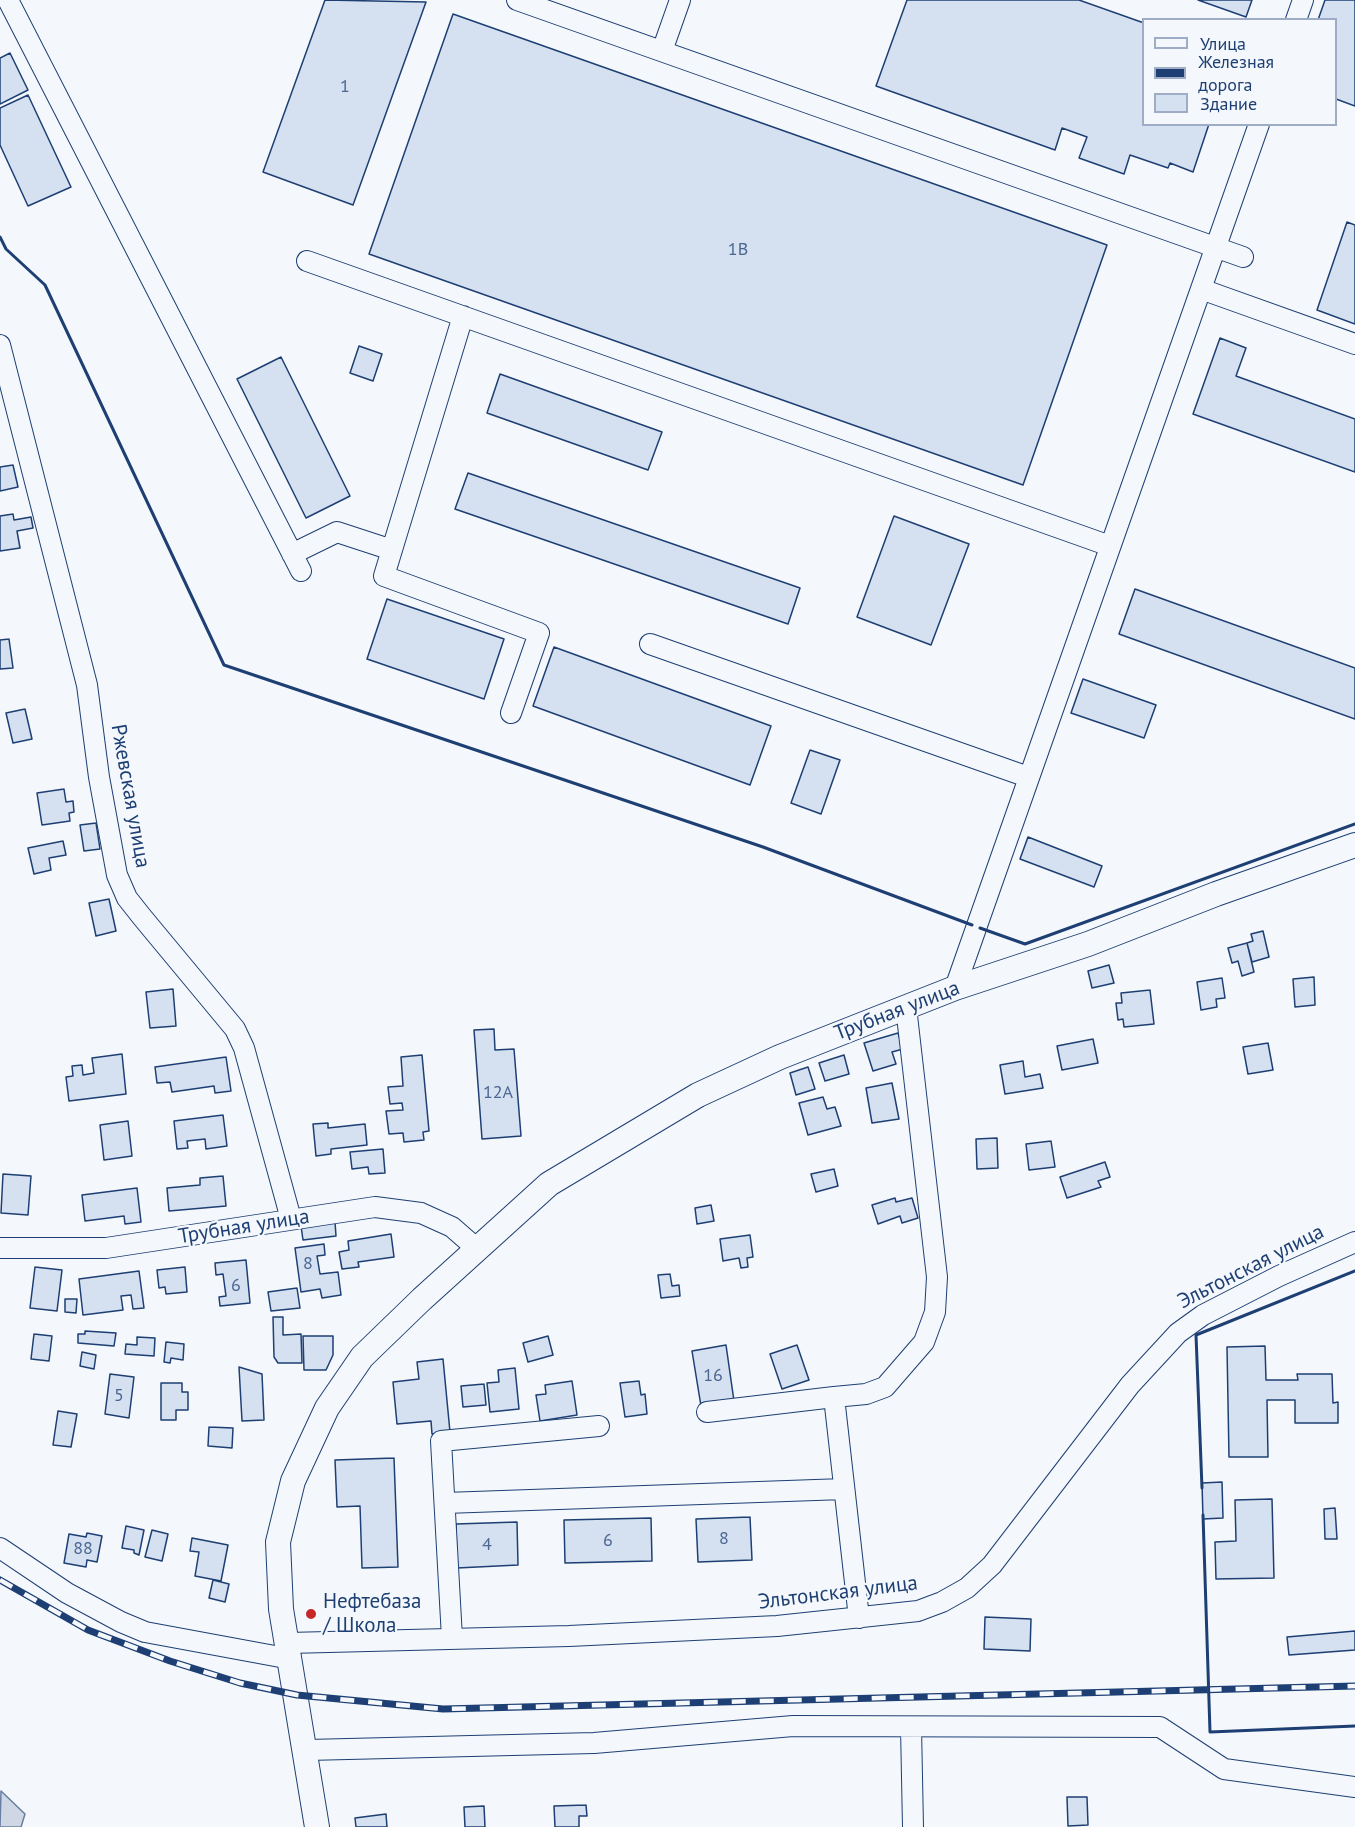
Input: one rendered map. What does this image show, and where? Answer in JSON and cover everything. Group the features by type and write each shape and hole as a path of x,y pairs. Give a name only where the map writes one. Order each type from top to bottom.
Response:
{"main road":[{"name":"Трубная улица","path":"317,1827 307,1750 279,1597 278,1542 293,1481 327,1408 362,1358 476,1248 549,1184 698,1095 780,1057 906,1006 1088,944 1216,894 1355,845"}],"street":[{"path":"8,0 296,563 337,532 392,550"},
{"path":"517,0 1243,257"},
{"path":"662,51 680,0"},
{"path":"1297,18 1303,0"},
{"path":"955,988 1258,126"},
{"path":"307,261 1110,546"},
{"path":"1201,289 1355,344"},
{"path":"463,316 384,576 539,633 511,713"},
{"name":"Ржевская улица","path":"0,345 87,685 102,799 117,875 127,898 235,1029 244,1048 291,1219"},
{"path":"650,644 1028,777"},
{"path":"707,1412 866,1395 885,1387 924,1342 935,1312 937,1277 906,1006"},
{"name":"Трубная улица","path":"0,1248 42,1250 106,1248 375,1207 421,1213 452,1227 476,1248"},
{"name":"Эльтонская улица","path":"0,1548 67,1593 121,1622 146,1632 290,1651 452,1638 754,1627 918,1611 942,1602 967,1588 992,1565 1130,1385 1178,1333 1203,1316 1279,1276 1355,1242"},
{"path":"834,1398 859,1618"},
{"path":"452,1638 441,1441 598,1426"},
{"path":"445,1503 844,1489"},
{"path":"307,1750 594,1743 793,1726 1160,1727 1224,1769 1355,1787"},
{"path":"911,1727 913,1827"}],"shaded area":[{"path":"1,1791 25,1814 21,1827 0,1827"}],"building":[{"path":"325,0 426,2 353,205 263,172"},
{"path":"907,0 1079,0 1142,22 1142,126 1208,126 1193,172 1170,163 1168,168 1130,155 1124,174 1079,158 1087,137 1062,128 1055,150 876,86"},
{"path":"1198,0 1252,0 1246,17"},
{"path":"1325,0 1355,0 1355,106 1337,99 1337,18 1319,18"},
{"path":"453,14 1107,245 1023,485 369,254"},
{"path":"10,53 28,90 0,104 0,58"},
{"path":"28,95 71,187 28,206 0,145 0,108"},
{"path":"1347,222 1355,225 1355,324 1317,310"},
{"path":"1220,338 1246,348 1236,376 1355,419 1355,472 1193,414"},
{"path":"359,346 382,354 373,381 350,373"},
{"path":"281,357 350,496 306,518 237,379"},
{"path":"500,374 662,432 648,470 487,413"},
{"path":"13,465 18,487 0,491 0,467"},
{"path":"468,473 800,588 788,624 455,509"},
{"path":"13,514 14,520 31,517 33,528 17,531 20,548 0,551 0,516"},
{"path":"894,516 969,544 931,645 857,617"},
{"path":"1135,589 1355,668 1355,719 1119,634"},
{"path":"387,599 504,639 484,699 367,659"},
{"path":"9,639 13,668 0,669 0,640"},
{"path":"554,647 771,726 750,785 533,706"},
{"path":"1083,679 1156,705 1144,738 1071,713"},
{"path":"25,709 32,739 13,743 6,713"},
{"path":"810,750 840,760 821,814 791,803"},
{"path":"64,789 66,802 73,801 74,812 69,813 70,821 42,825 37,793"},
{"path":"96,823 100,849 84,851 80,825"},
{"path":"1028,837 1102,866 1094,887 1020,859"},
{"path":"63,841 66,855 49,858 51,870 34,874 28,848"},
{"path":"109,899 116,931 96,936 89,903"},
{"path":"1263,931 1269,957 1252,962 1247,943 1253,941 1251,934"},
{"path":"1247,943 1254,972 1242,976 1238,961 1232,963 1228,948"},
{"path":"1109,965 1114,983 1092,988 1088,971"},
{"path":"1314,977 1315,1005 1295,1007 1293,979"},
{"path":"1222,978 1225,998 1216,999 1217,1007 1201,1010 1197,982"},
{"path":"173,989 176,1026 150,1028 146,992"},
{"path":"1150,990 1154,1024 1124,1027 1123,1019 1118,1020 1116,1003 1122,1003 1121,993"},
{"path":"494,1029 495,1050 514,1049 521,1136 482,1139 474,1030"},
{"path":"898,1033 903,1049 892,1052 896,1064 873,1071 864,1043"},
{"path":"1093,1039 1098,1063 1062,1070 1057,1046"},
{"path":"1268,1043 1273,1070 1248,1074 1243,1047"},
{"path":"122,1054 126,1094 69,1101 66,1077 73,1076 72,1066 82,1065 83,1075 94,1073 92,1058"},
{"path":"422,1055 429,1131 423,1132 424,1140 404,1142 403,1133 389,1134 386,1111 403,1110 402,1103 390,1104 388,1087 403,1086 401,1057"},
{"path":"844,1055 849,1074 825,1081 819,1063"},
{"path":"226,1057 231,1091 215,1093 214,1086 172,1092 170,1082 157,1083 155,1067"},
{"path":"1023,1061 1025,1077 1040,1074 1043,1088 1005,1094 1000,1065"},
{"path":"808,1067 815,1089 796,1095 790,1073"},
{"path":"892,1083 899,1119 872,1123 866,1088"},
{"path":"823,1097 827,1109 835,1107 841,1126 808,1135 799,1103"},
{"path":"223,1115 227,1146 206,1149 205,1139 187,1141 188,1148 177,1149 174,1121"},
{"path":"128,1121 132,1156 104,1160 100,1125"},
{"path":"328,1123 328,1128 365,1124 367,1145 331,1149 331,1154 316,1156 313,1124"},
{"path":"997,1138 998,1168 977,1169 976,1139"},
{"path":"1051,1141 1055,1167 1029,1170 1026,1144"},
{"path":"383,1149 385,1173 369,1174 368,1167 352,1169 350,1152"},
{"path":"1105,1162 1110,1177 1098,1181 1101,1187 1067,1198 1060,1177"},
{"path":"834,1169 838,1186 816,1192 811,1174"},
{"path":"3,1174 31,1176 28,1215 1,1213"},
{"path":"223,1176 226,1206 169,1211 167,1188 200,1185 200,1178"},
{"path":"137,1188 141,1222 125,1224 124,1216 85,1221 82,1195"},
{"path":"895,1198 896,1202 912,1198 918,1218 902,1223 900,1216 878,1224 872,1205"},
{"path":"711,1205 714,1221 697,1224 695,1208"},
{"path":"335,1222 336,1236 303,1240 301,1226"},
{"path":"391,1234 394,1257 358,1262 359,1267 342,1269 339,1252 349,1250 348,1241"},
{"path":"750,1235 753,1257 747,1258 748,1267 741,1268 739,1258 723,1261 720,1239"},
{"path":"324,1244 325,1255 317,1256 320,1274 338,1272 341,1295 322,1298 320,1289 301,1292 295,1248"},
{"path":"246,1260 250,1303 220,1306 219,1297 226,1296 223,1274 216,1275 215,1263"},
{"path":"35,1267 62,1270 57,1311 30,1308"},
{"path":"185,1267 187,1292 166,1294 165,1287 159,1288 157,1270"},
{"path":"139,1271 144,1308 133,1309 131,1295 121,1296 123,1310 83,1315 79,1279"},
{"path":"670,1274 672,1286 679,1285 680,1296 661,1298 658,1275"},
{"path":"297,1288 300,1308 271,1311 268,1292"},
{"path":"65,1299 77,1299 76,1313 65,1312"},
{"path":"273,1317 283,1317 283,1335 301,1334 302,1363 278,1363 274,1357"},
{"path":"85,1331 116,1333 114,1346 78,1343 78,1334 85,1334"},
{"path":"34,1334 52,1336 49,1361 31,1359"},
{"path":"303,1336 333,1336 333,1355 326,1370 304,1370"},
{"path":"548,1336 553,1355 528,1362 523,1343"},
{"path":"137,1337 155,1338 154,1356 125,1354 126,1344 137,1345"},
{"path":"166,1342 184,1344 183,1360 171,1358 170,1363 164,1362"},
{"path":"726,1345 734,1401 701,1406 692,1351"},
{"path":"797,1345 809,1380 782,1389 770,1354"},
{"path":"1265,1346 1266,1380 1298,1380 1297,1374 1332,1374 1333,1403 1338,1402 1338,1423 1295,1423 1295,1400 1267,1400 1268,1457 1229,1457 1227,1347"},
{"path":"82,1352 96,1355 94,1369 80,1366"},
{"path":"443,1359 450,1432 432,1434 431,1421 397,1424 393,1382 419,1379 417,1362"},
{"path":"239,1367 262,1374 264,1420 242,1421"},
{"path":"515,1368 519,1409 490,1412 487,1383 499,1382 498,1370"},
{"path":"110,1374 134,1377 129,1418 105,1414"},
{"path":"572,1381 577,1415 540,1421 536,1395 546,1394 545,1385"},
{"path":"639,1381 641,1395 645,1394 647,1414 625,1417 620,1383"},
{"path":"161,1383 182,1383 182,1392 188,1392 188,1410 176,1410 176,1420 161,1420"},
{"path":"484,1384 486,1405 463,1407 461,1386"},
{"path":"58,1411 77,1414 71,1447 53,1445"},
{"path":"209,1427 233,1428 232,1448 208,1446"},
{"path":"394,1458 398,1567 362,1568 360,1506 337,1507 335,1460"},
{"path":"1222,1482 1223,1518 1203,1519 1202,1483"},
{"path":"1272,1499 1274,1578 1216,1579 1215,1542 1236,1541 1235,1500"},
{"path":"1335,1508 1337,1539 1325,1539 1324,1509"},
{"path":"750,1517 752,1560 698,1562 696,1519"},
{"path":"651,1518 652,1561 565,1563 564,1520"},
{"path":"517,1522 518,1565 457,1568 456,1524"},
{"path":"126,1526 144,1530 139,1555 134,1553 134,1550 122,1548"},
{"path":"152,1530 168,1534 162,1561 145,1557"},
{"path":"87,1533 102,1536 97,1562 87,1560 86,1567 64,1563 69,1534 86,1537"},
{"path":"192,1538 228,1545 221,1581 195,1576 199,1552 190,1551"},
{"path":"213,1580 229,1584 225,1602 209,1598"},
{"path":"985,1617 1031,1619 1030,1651 984,1649"},
{"path":"1355,1631 1355,1650 1289,1655 1287,1637"},
{"path":"1067,1797 1087,1797 1088,1825 1068,1826"},
{"path":"586,1805 587,1816 579,1816 579,1827 555,1827 554,1806"},
{"path":"484,1806 485,1827 465,1827 464,1807"},
{"path":"386,1814 387,1827 356,1827 355,1818"}],"railway":[{"path":"0,1580 88,1630 170,1661 240,1683 297,1695 443,1709 1355,1686"}],"wall":[{"path":"0,237 6,249 45,285 224,665 763,847 972,925"},
{"path":"980,928 1025,944 1355,824"},
{"path":"1202,1488 1196,1335 1355,1271"},
{"path":"1203,1515 1210,1732 1355,1726"}],"place":[{"name":"Нефтебаза / Школа","path":"311,1614"}]}
